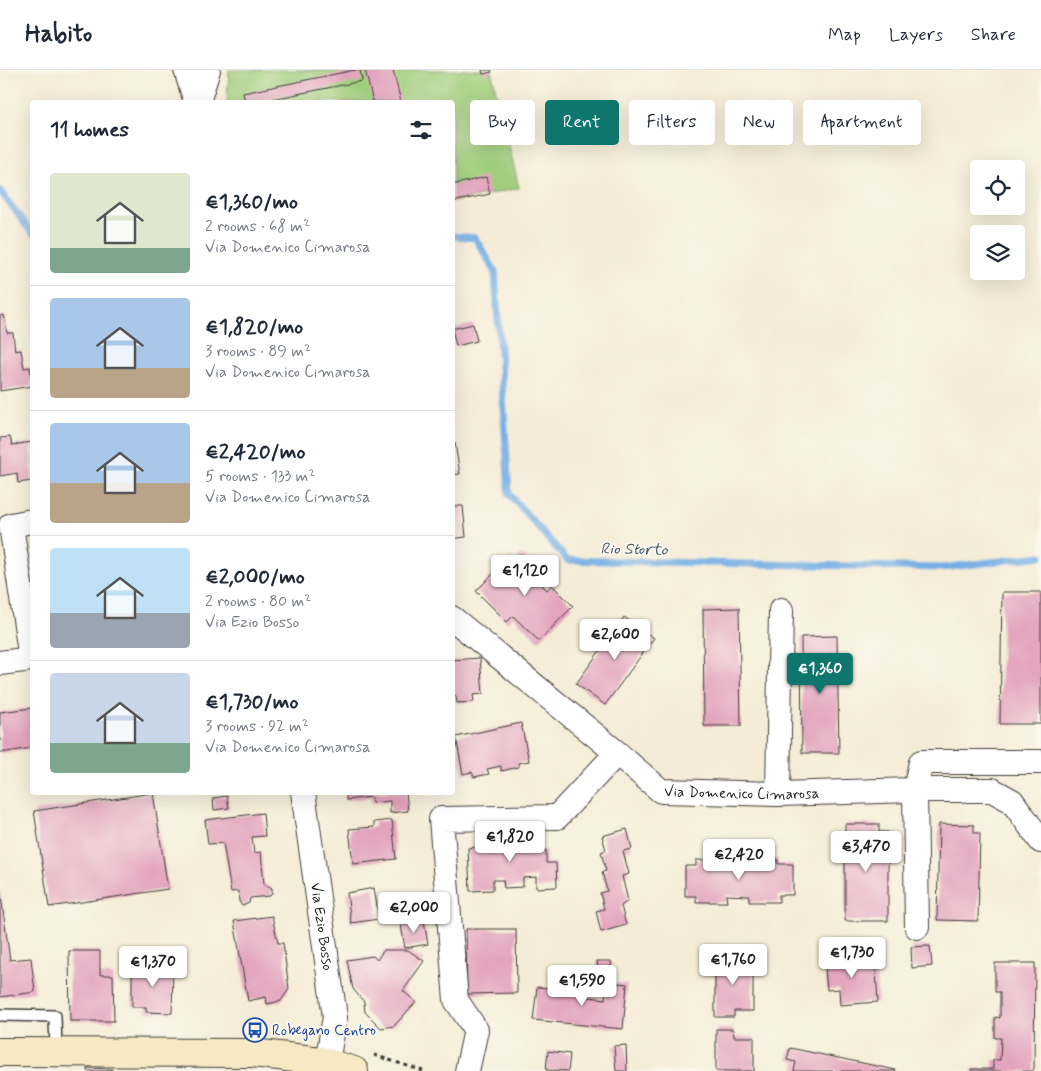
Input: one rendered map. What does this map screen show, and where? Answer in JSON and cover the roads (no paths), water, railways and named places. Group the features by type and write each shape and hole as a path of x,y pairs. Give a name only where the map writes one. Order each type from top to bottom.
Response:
{"main road":[{"path":"0,1052 189,1056 253,1053 323,1065 361,1061"}],"street":[{"path":"186,70 196,100"},
{"path":"198,100 208,70"},
{"path":"30,521 11,525 30,646"},
{"path":"778,794 781,610"},
{"name":"Via Domenico Cimarosa","path":"455,620 617,753 661,792 778,794 992,790 1012,800 1041,841"},
{"path":"0,663 30,659"},
{"path":"467,1071 476,1030 456,1000 441,819 556,817 617,753"},
{"path":"917,927 915,790 921,762 1041,762"},
{"name":"Via Ezio Bosso","path":"303,795 334,1017 323,1065"}],"lane":[{"path":"0,1015 55,1016 56,1052"}],"waterway":[{"name":"Rio Storto","path":"0,191 30,230"},
{"name":"Rio Storto","path":"455,236 475,238 495,271 509,494 567,560 942,568 1041,556"}],"place":[{"name":"Robegano Centro","path":"255,1030"}]}
